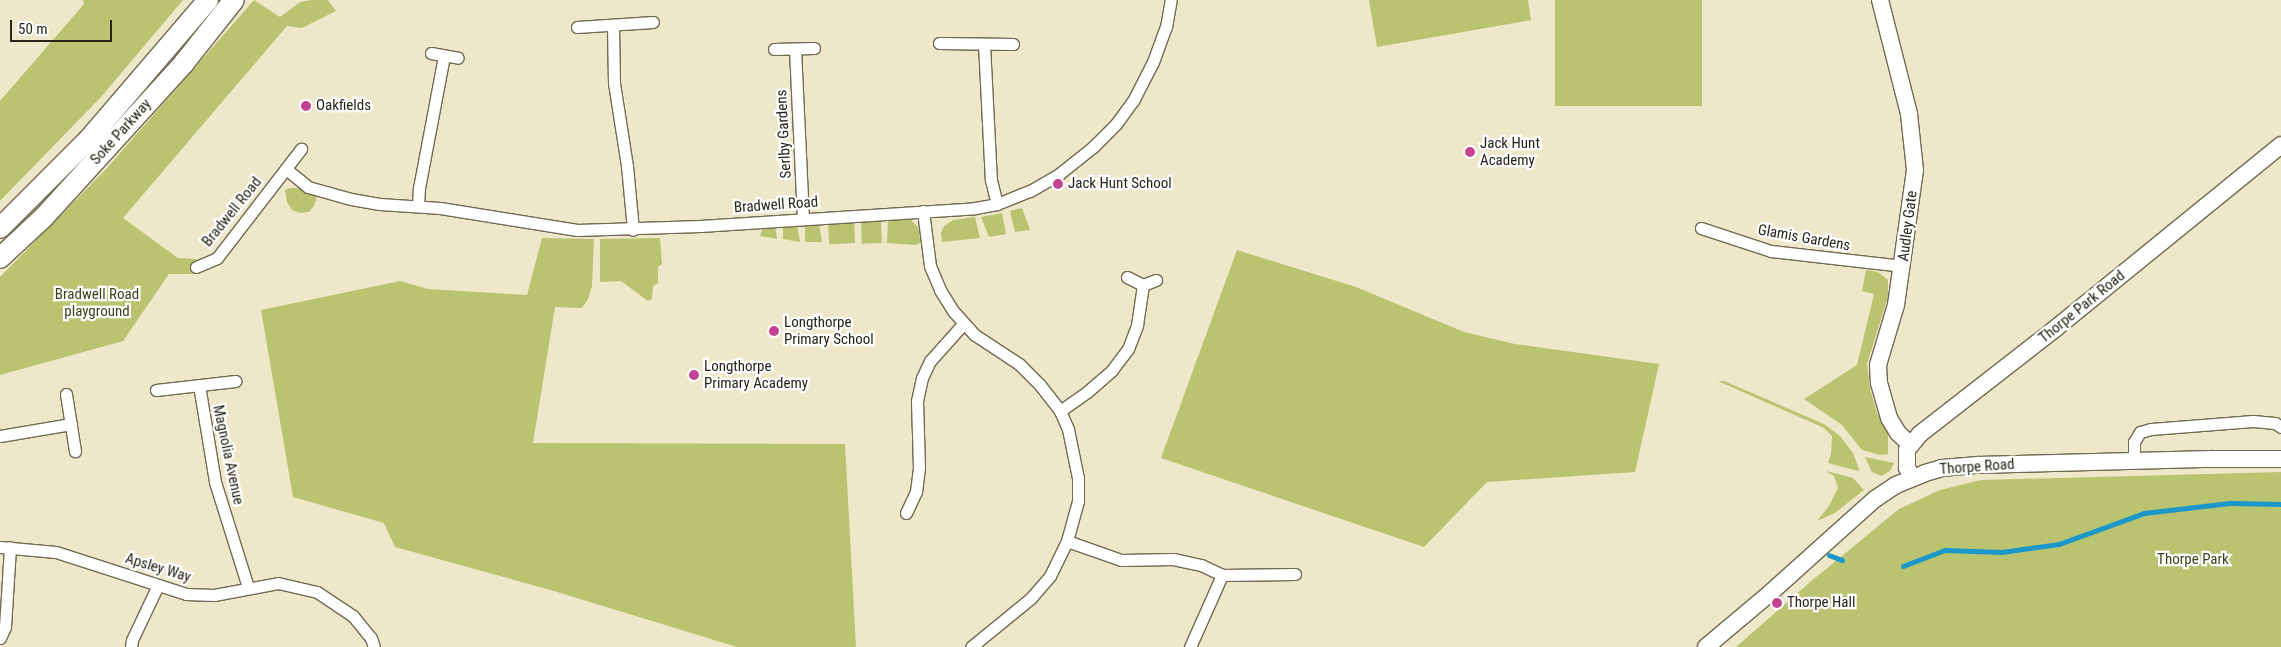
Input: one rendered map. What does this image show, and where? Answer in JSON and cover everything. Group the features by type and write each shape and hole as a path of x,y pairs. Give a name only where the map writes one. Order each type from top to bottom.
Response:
{"highway":[{"name":"Soke Parkway","path":"0,228 89,139 208,0"},
{"name":"Soke Parkway","path":"0,258 44,217 184,63 234,0"}],"street":[{"name":"Bradwell Road","path":"286,169 308,187 331,195 380,204 418,206 563,229 633,230 975,208 997,204 1030,191 1059,174 1093,147 1116,124 1133,101 1153,62 1166,27 1171,0"},
{"name":"Audley Gate","path":"1880,0 1909,114 1914,170 1903,266 1890,332 1878,365 1879,383 1889,418 1898,432 1910,444"},
{"path":"577,27 653,22"},
{"path":"613,25 614,83 627,166 633,230"},
{"path":"938,43 1013,44"},
{"path":"984,44 991,180 997,204"},
{"path":"774,49 814,48"},
{"name":"Serlby Gardens","path":"795,49 803,218"},
{"path":"431,53 458,58"},
{"path":"418,206 419,188 444,56"},
{"name":"Thorpe Park Road","path":"1910,444 2281,145"},
{"name":"Bradwell Road","path":"196,267 217,258 301,149"},
{"path":"923,211 930,266 940,290 975,335 1019,364 1040,385 1060,411 1068,429 1075,454 1078,478 1078,501 1067,541 1050,576 977,645"},
{"name":"Glamis Gardens","path":"1701,228 1771,250 1903,266"},
{"path":"1127,277 1142,285 1156,280"},
{"path":"1060,411 1087,392 1112,370 1128,348 1137,325 1142,285"},
{"path":"906,513 916,492 918,468 917,401 922,378 930,361 964,323"},
{"name":"Magnolia Avenue","path":"156,390 235,381"},
{"name":"Magnolia Avenue","path":"199,385 215,482 248,587"},
{"path":"66,394 75,451"},
{"path":"2134,461 2134,442 2140,432 2152,429 2253,421 2275,423 2281,427"},
{"path":"0,436 71,424"},
{"path":"1910,444 1906,459 1907,468 1913,478"},
{"name":"Thorpe Road","path":"1706,647 1769,594 1869,504 1896,485 1942,468 1978,465 2281,459"},
{"path":"1067,541 1121,560 1173,559 1201,565 1222,575 1295,574"},
{"path":"0,638 6,627 5,547"},
{"name":"Apsley Way","path":"5,547 56,552 186,594 214,595 248,587 278,583 317,592 353,616 370,638 374,647"},
{"path":"1190,647 1222,575"},
{"path":"131,647 132,640 158,585"}],"green space":[{"path":"83,0 183,0 101,97 0,201 0,101 84,4"},
{"name":"Bradwell Road playground","path":"254,0 280,17 300,2 311,0 328,0 336,11 302,28 287,26 123,218 178,258 196,259 196,274 169,274 123,341 0,375 0,277 107,168"},
{"path":"1369,0 1528,0 1531,20 1377,47"},
{"path":"1555,0 1702,0 1702,106 1555,106"},
{"path":"301,188 317,196 314,206 309,212 300,213 292,210 287,202 285,190"},
{"path":"1022,208 1030,230 1015,232 1010,211"},
{"path":"1002,213 1006,234 989,237 981,217"},
{"path":"902,217 910,219 918,227 921,242 916,245 887,243 888,219"},
{"path":"975,217 980,238 942,242 941,233 944,226 953,220"},
{"path":"881,219 882,243 862,244 861,220"},
{"path":"854,221 855,243 829,244 828,222"},
{"path":"819,223 822,242 805,242 805,224"},
{"path":"797,224 800,242 783,239 783,225"},
{"path":"775,226 777,239 760,236 763,227"},
{"path":"542,238 594,239 592,286 588,299 582,308 555,307 533,443 845,444 856,647 737,647 554,591 395,547 384,523 293,497 261,310 400,281 428,289 527,295"},
{"path":"660,238 662,264 658,267 658,283 653,286 652,299 648,301 621,281 600,282 600,239"},
{"path":"1237,250 1356,287 1464,332 1515,344 1659,364 1635,472 1487,482 1424,547 1161,458"},
{"path":"1866,270 1878,272 1888,280 1888,297 1867,364 1870,389 1877,413 1888,434 1888,454 1880,455 1862,450 1842,425 1804,399 1857,365 1874,294 1862,291"},
{"path":"1718,381 1724,381 1824,424 1840,436 1853,453 1858,471 1828,463 1831,454 1832,436 1824,428"},
{"path":"1865,457 1894,463 1890,471 1881,476 1872,472"},
{"path":"1826,471 1853,478 1864,490 1835,513 1817,521 1829,506 1838,488 1834,476"},
{"name":"Thorpe Park","path":"2281,472 2281,647 1736,647 1809,583 1899,509 1940,490 1981,480"}],"waterway":[{"path":"1903,566 1945,550 2002,552 2059,544 2144,513 2231,503 2281,504"},
{"path":"1829,555 1842,560"}],"place":[{"name":"Oakfields","path":"306,106"},
{"name":"Jack Hunt Academy","path":"1470,152"},
{"name":"Jack Hunt School","path":"1058,184"},
{"name":"Longthorpe Primary School","path":"774,331"},
{"name":"Longthorpe Primary Academy","path":"694,375"},
{"name":"Thorpe Hall","path":"1777,603"}]}
